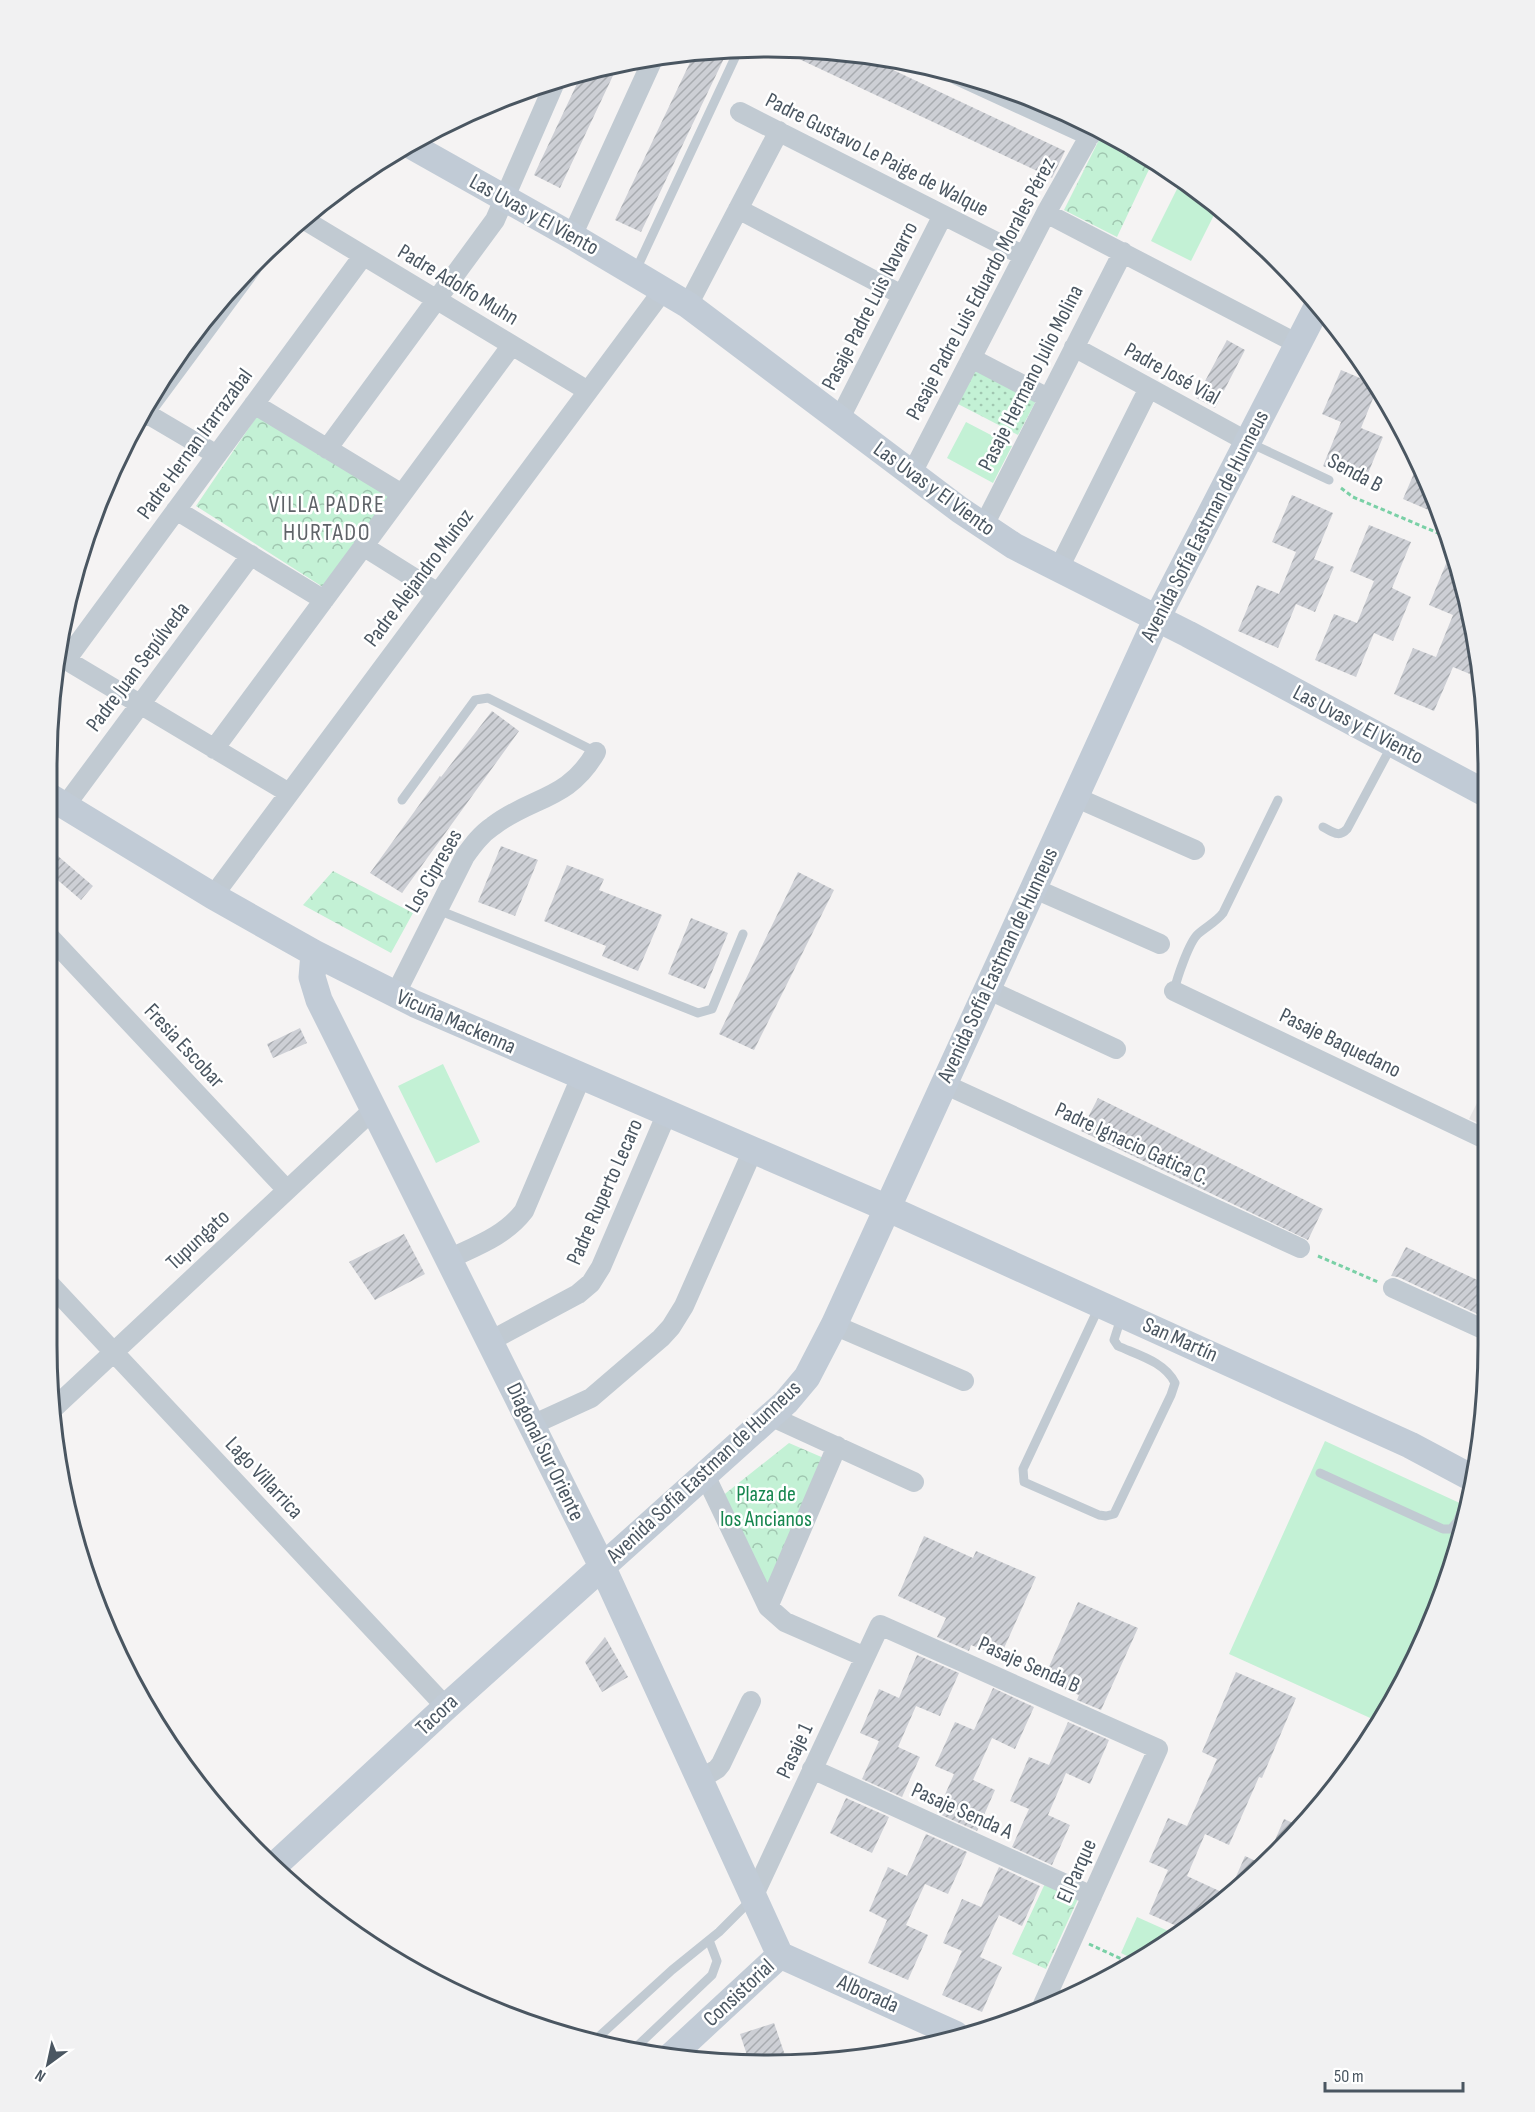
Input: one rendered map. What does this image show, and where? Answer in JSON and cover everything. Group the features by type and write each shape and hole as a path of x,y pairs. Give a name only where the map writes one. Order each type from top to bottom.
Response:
{"street":[{"path":"572,236 650,67"},
{"path":"327,449 495,220 551,91"},
{"name":"Padre Gustavo Le Paige de Walque","path":"740,112 1024,256"},
{"path":"688,305 779,131"},
{"name":"Pasaje Padre Luis Eduardo Morales Pérez","path":"912,473 1046,213 1091,135"},
{"name":"Las Uvas y El Viento","path":"417,149 664,289 983,526 1014,546 1157,618 1478,789"},
{"path":"738,209 902,296"},
{"path":"1046,213 1298,344"},
{"name":"Pasaje Padre Luis Navarro","path":"840,418 943,215"},
{"name":"Padre Adolfo Muhn","path":"311,224 588,391"},
{"name":"Pasaje Hermano Julio Molina","path":"983,526 1123,252"},
{"name":"Padre Hernan Irarrazabal","path":"67,655 363,256"},
{"name":"Padre Alejandro Muñoz","path":"213,896 664,289"},
{"name":"Avenida Sofía Eastman de Hunneus","path":"602,1566 786,1402 807,1377 834,1325 1157,618 1314,313"},
{"path":"214,748 512,345"},
{"name":"Padre José Vial","path":"1074,347 1248,442"},
{"path":"971,358 1048,398"},
{"path":"1059,568 1149,388"},
{"path":"254,404 402,494"},
{"path":"149,417 217,455"},
{"path":"176,510 324,600"},
{"path":"363,546 438,593"},
{"name":"Padre Juan Sepúlveda","path":"57,800 140,704 251,555"},
{"path":"66,659 289,794"},
{"name":"Los Cipreses","path":"395,995 465,856 482,834 505,818 568,786 583,772 596,752"},
{"path":"1075,797 1195,850"},
{"name":"Vicuña Mackenna","path":"57,802 213,896 314,953 395,995 887,1208"},
{"path":"1033,888 1160,944"},
{"name":"Fresia Escobar","path":"57,946 287,1190"},
{"name":"Diagonal Sur Oriente","path":"314,953 312,977 314,988 602,1566 780,1954"},
{"path":"987,989 1116,1049"},
{"name":"Pasaje Baquedano","path":"1174,990 1478,1136"},
{"path":"449,1259 501,1234 524,1211 581,1077"},
{"name":"Padre Ignacio Gatica C.","path":"944,1083 1300,1248"},
{"name":"Tupungato","path":"60,1402 374,1108"},
{"name":"Padre Ruperto Lecaro","path":"490,1341 578,1294 591,1283 601,1267 667,1113"},
{"path":"532,1425 591,1398 671,1327 684,1306 753,1150"},
{"name":"San Martín","path":"887,1208 1410,1445 1465,1475"},
{"path":"1393,1288 1478,1327"},
{"name":"Lago Villarrica","path":"57,1293 446,1707"},
{"path":"834,1325 964,1381"},
{"path":"770,1416 914,1482"},
{"path":"768,1607 837,1446"},
{"path":"705,1475 768,1607 785,1622 865,1657"},
{"name":"Tacora","path":"280,1861 602,1566"},
{"name":"Pasaje 1","path":"753,1897 880,1625"},
{"name":"Pasaje Senda B","path":"880,1625 1158,1749"},
{"path":"700,1779 721,1764 751,1701"},
{"name":"El Parque","path":"1046,1998 1158,1749"},
{"name":"Pasaje Senda A","path":"812,1769 1092,1896"},
{"name":"Alborada","path":"780,1954 949,2031"},
{"name":"Consistorial","path":"679,2049 780,1954"}],"lane":[{"path":"635,272 735,58"},
{"name":"Senda B","path":"1248,442 1329,480"},
{"path":"402,800 475,700 488,698 596,752"},
{"path":"1323,827 1338,835 1343,834 1393,744"},
{"path":"1174,990 1178,975 1196,935 1214,923 1223,913 1278,800"},
{"path":"438,910 698,1013 712,1009 743,934"},
{"path":"1112,1310 1113,1340 1118,1346 1163,1367 1171,1374 1175,1383 1114,1514 1106,1516 1098,1515 1024,1482 1022,1476 1023,1469 1112,1310"},
{"path":"1320,1473 1443,1529 1451,1529 1455,1525"},
{"path":"601,2035 742,1911 753,1897"},
{"path":"640,2043 712,1975 717,1961 709,1940"}],"path":[{"name":"Senda B","path":"1329,480 1353,497 1438,533"},
{"path":"1300,1248 1393,1288"},
{"path":"1074,1936 1123,1960"}],"shaded area":[{"path":"1478,1101 1478,1123 1469,1119"}],"green space":[{"path":"1099,139 1149,169 1117,237 1064,210"},
{"path":"1177,188 1214,215 1191,261 1151,241"},
{"path":"977,366 1038,397 1018,435 958,404"},
{"path":"257,416 392,495 326,589 196,506"},
{"path":"966,422 1012,446 993,483 947,458"},
{"path":"333,871 413,913 391,953 303,905"},
{"path":"443,1064 480,1142 436,1163 398,1086"},
{"path":"1325,1441 1460,1503 1440,1573 1424,1616 1405,1659 1371,1718 1229,1654"},
{"name":"Plaza de los Ancianos","path":"789,1443 826,1459 769,1594 721,1497"},
{"path":"1049,1875 1082,1890 1046,1969 1012,1954"},
{"path":"1137,1917 1168,1931 1128,1957 1121,1953"}],"building":[{"path":"798,58 860,63 889,68 1065,151 1052,178"},
{"path":"724,59 641,232 615,220 690,62"},
{"path":"614,74 560,188 534,175 577,83"},
{"path":"1227,340 1245,350 1215,408 1196,398"},
{"path":"1341,370 1361,377 1373,397 1361,428 1383,437 1364,483 1323,466 1341,422 1322,414"},
{"path":"1414,473 1429,510 1403,499"},
{"path":"1292,495 1333,513 1314,559 1334,567 1315,612 1296,604 1278,648 1238,631 1257,585 1279,594 1296,552 1272,542"},
{"path":"1369,525 1411,542 1392,588 1411,597 1393,641 1374,633 1356,677 1315,660 1334,614 1357,623 1374,581 1350,571"},
{"path":"1447,561 1464,629 1472,675 1453,667 1434,711 1394,694 1413,648 1436,657 1453,615 1429,605"},
{"path":"492,711 519,731 402,893 370,873 440,776"},
{"path":"501,846 538,860 515,916 478,902"},
{"path":"57,857 93,886 81,900 57,879"},
{"path":"567,865 604,879 599,890 662,915 638,971 602,956 606,946 544,921"},
{"path":"798,872 834,890 754,1050 719,1034"},
{"path":"691,918 728,933 705,989 668,974"},
{"path":"300,1028 307,1043 273,1058 267,1044"},
{"path":"1098,1098 1323,1209 1308,1240 1081,1131"},
{"path":"404,1234 425,1274 375,1300 349,1262"},
{"path":"1406,1247 1478,1280 1478,1314 1398,1277 1391,1276"},
{"path":"924,1536 973,1558 976,1551 1036,1577 1000,1657 971,1645 969,1651 937,1637 946,1618 898,1596"},
{"path":"1078,1602 1138,1628 1101,1710 1077,1700 1079,1695 1043,1680"},
{"path":"605,1637 628,1677 602,1692 585,1662"},
{"path":"917,1655 959,1673 940,1716 916,1706 898,1747 920,1757 902,1797 862,1779 879,1741 860,1733 879,1689 899,1698"},
{"path":"1236,1672 1296,1698 1262,1778 1259,1777 1229,1845 1205,1834 1187,1876 1220,1892 1176,1925 1149,1914 1168,1870 1149,1862 1168,1818 1187,1826 1217,1759 1202,1752"},
{"path":"993,1688 1034,1707 1015,1749 992,1738 973,1780 995,1790 977,1831 937,1813 954,1774 935,1766 955,1722 974,1730"},
{"path":"1068,1722 1109,1740 1090,1784 1066,1773 1048,1815 1070,1825 1052,1865 1012,1847 1029,1809 1010,1801 1029,1757 1049,1765"},
{"path":"846,1798 889,1817 872,1853 830,1833"},
{"path":"1284,1819 1293,1823 1274,1843"},
{"path":"926,1834 967,1852 948,1894 925,1884 906,1925 928,1935 908,1980 868,1963 887,1920 869,1911 888,1867 907,1876"},
{"path":"1245,1856 1255,1861 1234,1880"},
{"path":"999,1867 1040,1886 1022,1926 999,1915 980,1957 1002,1967 982,2012 942,1995 962,1951 943,1943 962,1899 981,1907"},
{"path":"774,2023 785,2054 747,2054 740,2034"}],"district":[{"name":"VILLA PADRE HURTADO","path":"327,518"}]}
